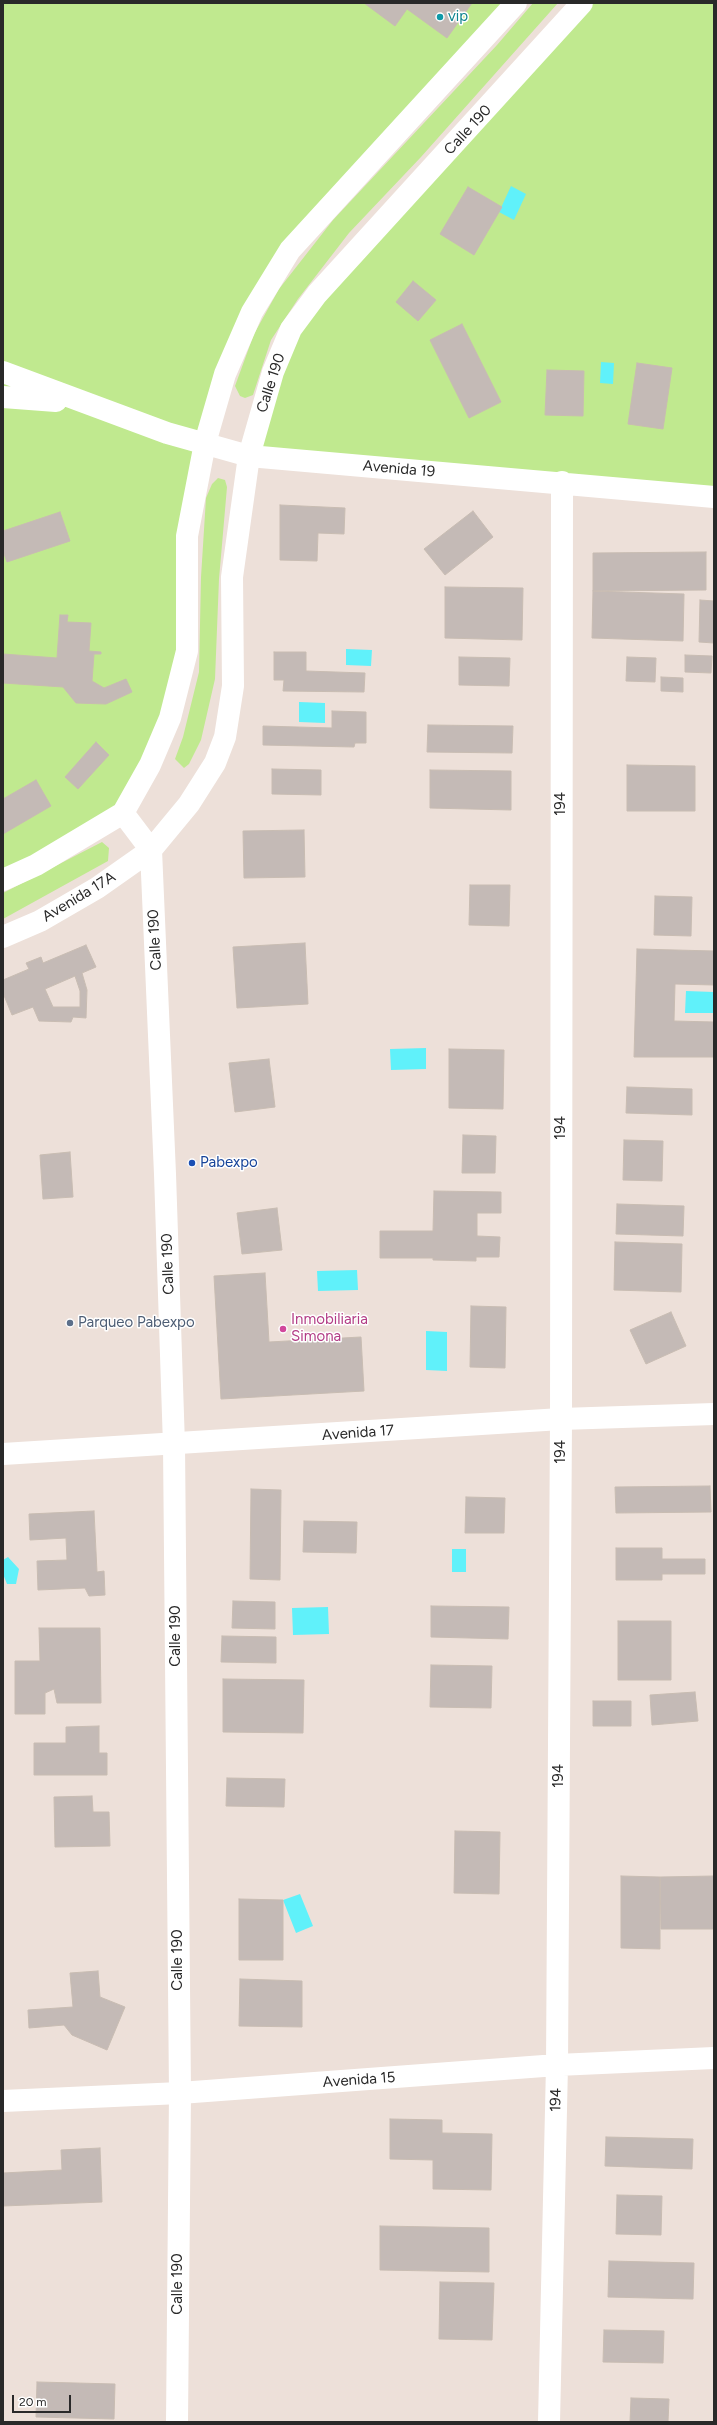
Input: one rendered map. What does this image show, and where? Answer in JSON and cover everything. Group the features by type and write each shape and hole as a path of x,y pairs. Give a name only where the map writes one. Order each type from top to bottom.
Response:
{"street":[{"path":"3,880 36,865 123,813 150,765 170,718 187,651 187,536 205,443 226,374 252,312 290,250 516,3"},
{"name":"Calle 190","path":"177,2422 180,2093 174,1445 151,850 189,804 215,763 225,737 233,686 232,577 249,456 273,372 291,329 316,294 582,3"},
{"path":"3,372 91,405"},
{"path":"3,397 91,405"},
{"name":"Avenida 19","path":"91,405 167,432 249,456 562,482 714,497"},
{"name":"194","path":"549,2422 557,2066 561,1419 562,482"},
{"path":"123,813 151,850"},
{"name":"Avenida 17A","path":"3,937 40,921 98,888 151,850"},
{"name":"Avenida 17","path":"3,1454 174,1445 561,1419 714,1414"},
{"name":"Avenida 15","path":"3,2100 180,2093 557,2066 714,2058"}],"green space":[{"path":"3,3 516,3 290,250 205,443 187,651 123,813 3,880"},
{"path":"533,3 558,3 421,157 349,233 298,299 271,340 253,395 245,398 240,396 235,386 254,334 279,289 333,220 497,45"},
{"path":"582,3 714,3 714,497 249,456 291,329"},
{"path":"218,478 225,480 227,487 219,579 215,679 201,740 189,764 184,768 175,759 183,737 199,672 201,577 206,498 212,484"},
{"path":"102,842 109,848 108,861 3,919 3,893"}],"water":[{"path":"511,186 526,194 514,220 499,212"},
{"path":"601,362 614,363 613,384 600,383"},
{"path":"346,649 372,650 371,666 346,665"},
{"path":"299,702 325,703 325,723 299,722"},
{"path":"686,991 714,992 714,1013 685,1013"},
{"path":"426,1048 426,1069 391,1070 390,1049"},
{"path":"357,1270 358,1290 318,1291 317,1271"},
{"path":"426,1331 447,1332 447,1371 426,1370"},
{"path":"452,1549 466,1549 466,1572 452,1572"},
{"path":"8,1557 19,1569 16,1584 7,1584 3,1574 3,1560"},
{"path":"328,1607 329,1634 293,1635 292,1608"},
{"path":"300,1894 313,1926 296,1933 283,1900"}],"building":[{"name":"vip","path":"364,3 472,3 447,38 407,9 395,26"},
{"path":"468,187 502,207 474,255 440,234"},
{"path":"413,281 436,300 418,321 396,302"},
{"path":"462,324 501,402 469,418 430,340"},
{"path":"637,363 672,368 663,429 628,424"},
{"path":"547,370 584,371 583,416 545,415"},
{"path":"280,505 345,508 344,534 318,533 317,561 280,560"},
{"path":"473,511 493,537 445,575 424,549"},
{"path":"60,512 70,541 7,562 3,551 3,531"},
{"path":"706,552 706,590 593,591 593,553"},
{"path":"445,587 523,588 522,640 445,638"},
{"path":"593,591 684,594 683,641 592,638"},
{"path":"700,600 714,601 714,643 699,642"},
{"path":"60,615 68,615 67,622 91,623 89,651 101,652 101,654 94,654 92,681 104,688 126,679 132,692 106,704 76,703 63,687 3,683 3,654 57,658"},
{"path":"274,652 306,652 306,671 365,673 364,692 283,691 284,680 274,680"},
{"path":"685,655 712,656 711,673 685,672"},
{"path":"459,657 510,658 509,686 459,685"},
{"path":"627,657 656,658 655,682 626,681"},
{"path":"661,677 683,678 683,692 661,691"},
{"path":"332,711 366,712 366,743 355,743 354,747 263,745 263,726 332,728"},
{"path":"428,725 513,726 512,753 427,752"},
{"path":"96,742 109,755 78,789 65,777"},
{"path":"627,765 695,766 695,811 627,811"},
{"path":"272,769 321,770 321,795 272,794"},
{"path":"430,770 511,771 511,810 430,808"},
{"path":"36,780 51,806 3,834 3,799"},
{"path":"304,830 305,877 244,878 243,831"},
{"path":"470,885 510,885 509,926 469,925"},
{"path":"655,896 692,897 691,936 654,935"},
{"path":"305,943 308,1004 237,1008 233,947"},
{"path":"86,945 96,967 82,973 87,990 86,1018 73,1017 71,1022 39,1021 33,1007 12,1015 3,993 3,980 29,969 26,963 41,957 43,963","holes":["75,976 80,991 80,1007 53,1007 45,989"]},
{"path":"637,949 714,951 714,985 675,984 674,1021 714,1022 714,1057 634,1057"},
{"path":"449,1049 504,1050 503,1109 449,1108"},
{"path":"269,1059 275,1107 235,1112 229,1063"},
{"path":"627,1087 692,1089 692,1115 626,1113"},
{"path":"463,1135 496,1136 495,1173 462,1173"},
{"path":"624,1140 663,1141 662,1181 623,1180"},
{"path":"70,1152 73,1197 43,1199 40,1155"},
{"path":"434,1191 501,1192 501,1213 477,1213 477,1236 500,1237 499,1257 476,1257 476,1261 433,1260 433,1258 380,1258 380,1231 433,1231"},
{"path":"617,1204 684,1206 683,1236 616,1234"},
{"path":"277,1208 282,1250 242,1254 237,1213"},
{"path":"615,1242 682,1244 681,1292 614,1290"},
{"path":"265,1273 269,1342 361,1337 364,1391 221,1399 214,1276"},
{"path":"471,1306 506,1307 505,1368 470,1367"},
{"path":"671,1312 686,1346 646,1364 630,1330"},
{"path":"710,1486 711,1512 616,1513 615,1487"},
{"path":"251,1489 281,1490 280,1580 250,1579"},
{"path":"466,1497 505,1498 504,1533 465,1533"},
{"path":"94,1511 97,1572 104,1571 105,1595 89,1596 85,1588 38,1590 37,1561 67,1560 66,1538 30,1540 29,1514"},
{"path":"304,1521 357,1522 356,1553 303,1552"},
{"path":"616,1548 662,1548 662,1559 705,1559 705,1574 662,1574 662,1580 616,1580"},
{"path":"233,1601 275,1602 275,1629 232,1628"},
{"path":"431,1606 509,1607 508,1639 431,1637"},
{"path":"618,1621 671,1621 671,1680 618,1680"},
{"path":"39,1628 100,1628 101,1703 57,1703 54,1689 45,1693 45,1714 15,1714 15,1661 40,1661"},
{"path":"222,1636 276,1637 276,1663 221,1662"},
{"path":"431,1665 492,1666 491,1708 430,1707"},
{"path":"223,1679 304,1680 303,1733 223,1732"},
{"path":"695,1692 698,1721 652,1725 650,1695"},
{"path":"593,1701 631,1701 631,1726 593,1726"},
{"path":"99,1726 99,1753 107,1753 107,1775 34,1775 34,1743 66,1743 66,1727"},
{"path":"227,1778 285,1779 284,1807 226,1806"},
{"path":"92,1796 93,1812 109,1812 110,1846 55,1847 54,1797"},
{"path":"455,1831 500,1832 499,1894 454,1893"},
{"path":"621,1876 660,1877 660,1949 621,1948"},
{"path":"714,1876 714,1929 661,1929 660,1877"},
{"path":"239,1899 283,1900 283,1960 239,1960"},
{"path":"98,1971 100,1997 125,2007 107,2050 72,2035 64,2025 29,2028 28,2010 73,2007 70,1973"},
{"path":"240,1979 302,1981 302,2027 239,2026"},
{"path":"390,2119 442,2120 442,2133 492,2134 491,2190 433,2189 433,2160 390,2159"},
{"path":"606,2137 693,2139 692,2169 605,2166"},
{"path":"100,2148 102,2202 3,2206 3,2173 62,2170 61,2150"},
{"path":"617,2195 662,2196 661,2235 616,2234"},
{"path":"380,2226 489,2228 489,2272 380,2270"},
{"path":"609,2261 694,2263 693,2299 608,2297"},
{"path":"440,2282 494,2283 492,2340 439,2339"},
{"path":"604,2330 664,2331 663,2363 603,2362"},
{"path":"37,2382 115,2384 114,2419 36,2417"},
{"path":"631,2398 669,2399 668,2422 630,2422"}],"place":[{"name":"vip","path":"440,17"},
{"name":"Pabexpo","path":"192,1163"},
{"name":"Parqueo Pabexpo","path":"70,1323"},
{"name":"Inmobiliaria Simona","path":"283,1329"}]}
